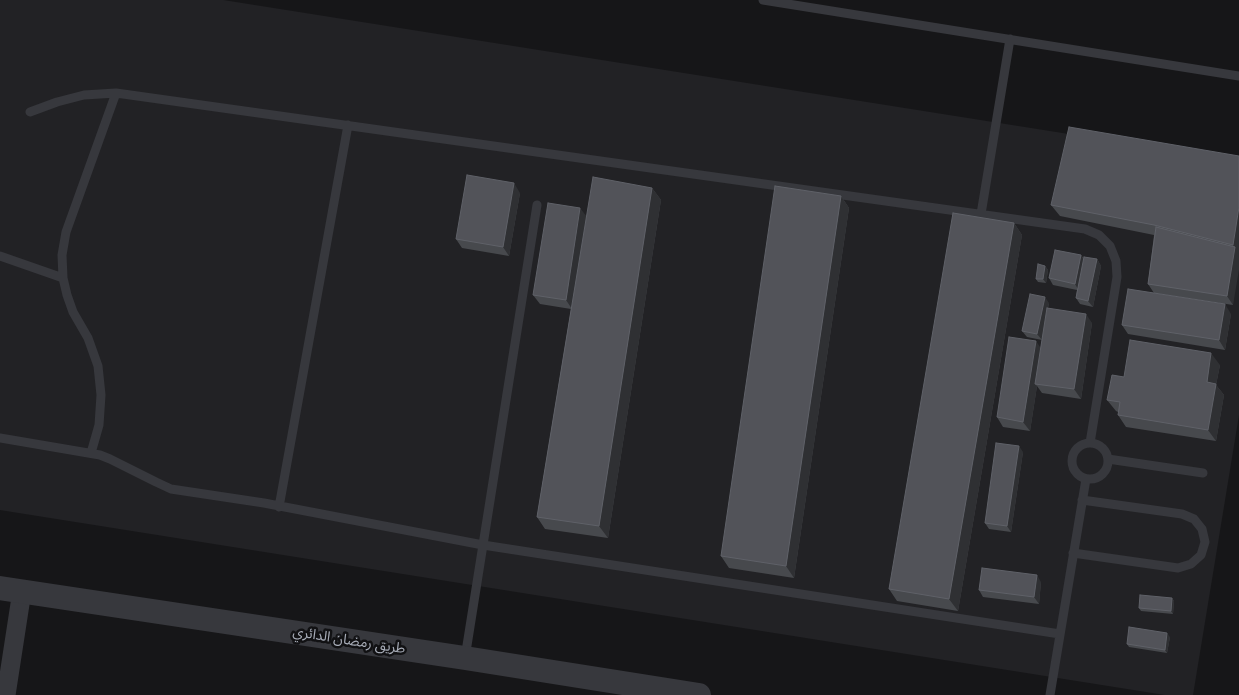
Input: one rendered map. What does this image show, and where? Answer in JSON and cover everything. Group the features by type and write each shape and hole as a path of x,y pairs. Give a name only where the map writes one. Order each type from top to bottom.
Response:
{"street":[{"name":"طريق رمضان الدائري","path":"11,589 698,695"},
{"path":"6,695 11,589"}],"lane":[{"path":"763,0 803,3 1239,76"},
{"path":"982,214 1010,39"},
{"path":"30,112 56,102 84,95 116,93 1085,229 1099,235 1110,246 1116,261 1117,277 1090,443"},
{"path":"91,453 99,425 101,395 98,366 88,338 67,295 62,278 62,255 66,232 116,93"},
{"path":"279,507 348,125"},
{"path":"465,658 537,205"},
{"path":"0,256 62,278"},
{"path":"0,438 91,453 110,459 171,488 483,545 1060,634"},
{"path":"1084,444 1098,445 1105,450 1108,459 1108,466 1105,472 1093,479 1086,479 1080,476 1072,466 1074,453 1084,444"},
{"path":"1108,459 1204,473"},
{"path":"1050,695 1086,479"},
{"path":"1073,553 1178,568 1191,564 1201,555 1205,542 1202,529 1194,519 1182,514 1082,500"}],"shaded area":[{"path":"0,0 223,0 1239,161 1239,415 1193,695 1165,695 0,510"}],"building":[{"path":"1069,127 1239,156 1239,207 1233,245 1154,225 1051,205"},
{"path":"467,175 514,183 503,247 456,239"},
{"path":"593,177 652,188 599,526 537,517"},
{"path":"775,186 841,196 786,566 721,556"},
{"path":"548,203 580,208 566,300 533,295"},
{"path":"953,213 1014,223 949,599 889,589"},
{"path":"1156,227 1235,247 1227,296 1148,284"},
{"path":"1055,250 1081,255 1075,284 1049,278"},
{"path":"1084,257 1097,259 1088,301 1076,298"},
{"path":"1038,264 1045,266 1043,279 1036,279"},
{"path":"1128,289 1225,304 1219,340 1122,325"},
{"path":"1030,294 1045,297 1037,334 1022,331"},
{"path":"1047,308 1086,314 1074,389 1035,384"},
{"path":"1009,337 1036,341 1023,422 997,417"},
{"path":"1130,340 1211,353 1207,382 1216,384 1208,430 1118,415 1120,402 1107,400 1112,375 1124,377"},
{"path":"996,443 1019,446 1007,526 985,523"},
{"path":"982,568 1037,575 1034,597 979,590"},
{"path":"1140,595 1172,598 1171,611 1139,608"},
{"path":"1129,627 1167,633 1165,650 1127,644"}]}
